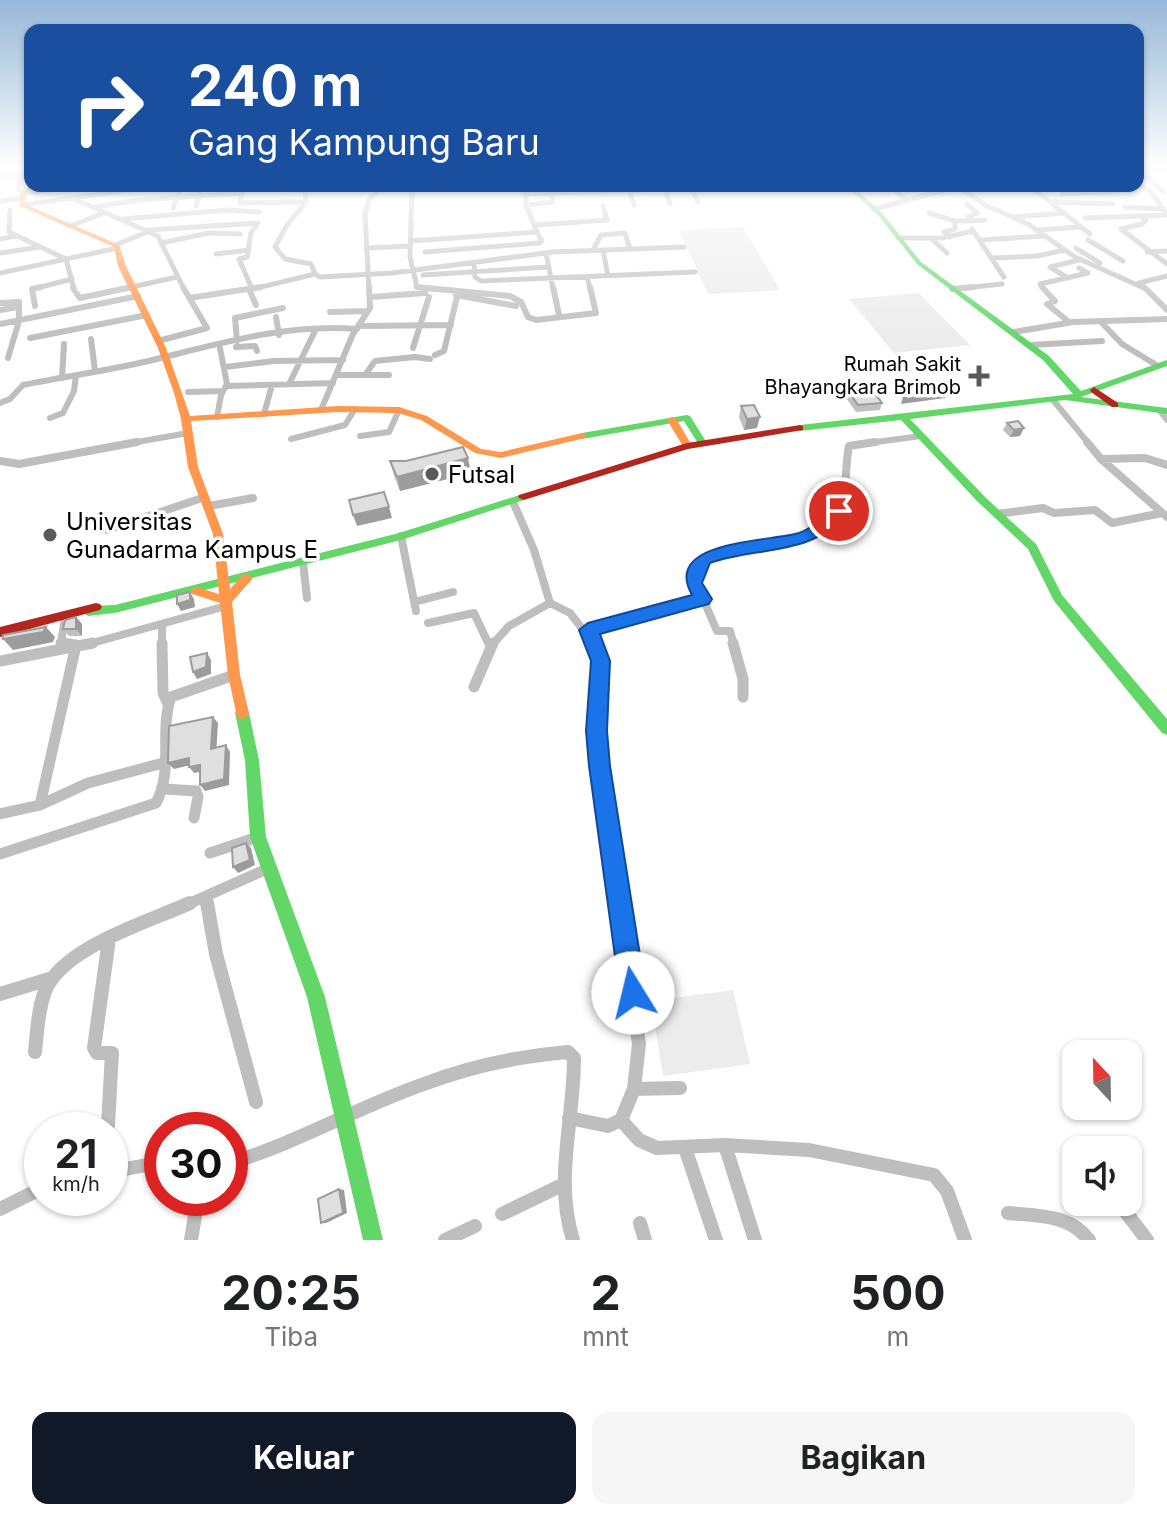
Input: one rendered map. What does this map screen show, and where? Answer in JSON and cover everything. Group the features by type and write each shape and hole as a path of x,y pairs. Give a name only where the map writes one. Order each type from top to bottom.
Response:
{"main road":[{"path":"887,225 919,263 1030,345 1057,368 1079,395"},
{"path":"70,226 117,247 122,266 165,357 186,419 193,467 218,534 234,675 252,760 258,837 316,997 373,1240"},
{"path":"88,611 107,611 187,591 225,577 303,562 335,551 401,536 687,446 903,416 1059,399 1079,395 1162,365"},
{"path":"1094,390 1115,405"},
{"path":"1059,399 1165,414"},
{"path":"186,419 321,410 399,410 435,423 473,453 493,455 687,418 702,443"},
{"path":"903,416 1032,547 1058,598 1167,729"},
{"path":"672,420 687,446"},
{"path":"0,632 88,611 110,602 225,577 320,550 335,551"},
{"path":"226,603 232,590 254,573"},
{"path":"187,591 208,593 226,603"}],"street":[{"path":"0,226 8,225 8,230 16,236 66,259 75,292 80,298 136,291"},
{"path":"134,225 149,231 159,240 207,328 158,341"},
{"path":"0,273 117,247 149,231 202,225"},
{"path":"159,240 212,225"},
{"path":"256,305 239,259 247,257 251,233 257,225"},
{"path":"287,225 275,247 285,259 311,264 315,274 320,277 549,267"},
{"path":"321,410 368,311 371,297 366,225"},
{"path":"411,225 410,244 418,288 473,290 514,298 521,302 532,320 596,313 587,276"},
{"path":"425,252 536,244 542,241 534,225"},
{"path":"366,248 569,225"},
{"path":"950,237 944,232 955,229 955,225"},
{"path":"952,289 1003,280 994,258 970,225"},
{"path":"1027,225 1079,260 1139,283 1167,310"},
{"path":"1069,322 1047,304 1055,301 1040,284 1088,273 1079,268 1126,261 1089,237 1079,225"},
{"path":"1138,225 1121,229 1147,252 1167,264"},
{"path":"1036,230 1081,227"},
{"path":"898,238 932,239 973,231"},
{"path":"593,250 601,235 620,232 626,234 630,249"},
{"path":"159,240 209,233 240,234"},
{"path":"0,239 16,236"},
{"path":"980,240 1044,236"},
{"path":"932,239 947,253"},
{"path":"536,244 544,253 549,267 559,315"},
{"path":"0,253 43,247"},
{"path":"415,273 544,253 684,247"},
{"path":"1076,248 1098,265"},
{"path":"216,254 249,250"},
{"path":"603,250 608,276"},
{"path":"994,258 1037,256 1065,250"},
{"path":"1147,252 1167,251"},
{"path":"1140,260 1156,258"},
{"path":"1068,278 1050,267 1079,260"},
{"path":"474,263 476,279 481,281 695,272"},
{"path":"189,298 250,289 315,274"},
{"path":"1139,283 1167,276"},
{"path":"0,324 136,291 177,277"},
{"path":"35,306 32,289 72,279"},
{"path":"396,283 401,301"},
{"path":"371,297 398,293 458,295 516,306"},
{"path":"413,348 429,297"},
{"path":"365,375 375,361 433,357 444,351 457,297"},
{"path":"0,303 18,300 19,321 8,358"},
{"path":"0,310 18,307"},
{"path":"237,341 235,318 283,308"},
{"path":"330,312 368,311"},
{"path":"30,338 147,315"},
{"path":"276,317 279,335"},
{"path":"1014,332 1069,322 1167,319"},
{"path":"1101,322 1122,344 1162,365"},
{"path":"0,403 10,399 21,386 237,341 324,326 451,325"},
{"path":"289,384 315,331"},
{"path":"91,339 95,371"},
{"path":"1030,345 1102,341"},
{"path":"62,378 64,344"},
{"path":"217,417 225,388 225,367 220,349 255,346 257,351"},
{"path":"225,367 343,360"},
{"path":"50,418 63,413 74,391 76,375"},
{"path":"188,392 389,375"},
{"path":"264,414 272,385"},
{"path":"1059,399 1101,459 1165,515"},
{"path":"291,439 341,427 348,422 355,409"},
{"path":"360,436 389,432 399,410"},
{"path":"0,468 5,463 188,433"},
{"path":"743,697 743,679 730,631 717,631 694,583 698,567 708,557 805,538 833,520 840,507 849,446 921,436"},
{"path":"1101,459 1145,458 1167,465"},
{"path":"107,530 207,501 253,498"},
{"path":"513,502 537,558 550,603"},
{"path":"997,514 1041,508 1053,513 1095,510 1114,523 1165,515"},
{"path":"401,536 415,606 453,592"},
{"path":"303,562 307,598"},
{"path":"588,630 703,599"},
{"path":"0,661 76,648 147,626 162,626 226,603"},
{"path":"550,603 566,610 588,630 601,661 596,731 599,766 639,1044 634,1089 621,1120 608,1126 569,1118"},
{"path":"474,687 489,645 510,626 550,603"},
{"path":"428,623 474,613 489,645"},
{"path":"40,805 76,648 75,643 61,644 65,617"},
{"path":"0,854 152,805 165,789 168,704 163,693 162,626"},
{"path":"168,704 174,694 234,675"},
{"path":"0,814 40,805 88,783 167,762"},
{"path":"165,789 196,791 198,797 194,818"},
{"path":"210,853 258,837"},
{"path":"0,994 49,979 75,956 269,868"},
{"path":"206,898 216,954 256,1102"},
{"path":"109,939 94,1048 97,1053 112,1053 109,1112"},
{"path":"35,1052 41,1000 49,979"},
{"path":"248,1158 396,1094 456,1073 563,1051 574,1058 560,1186 562,1212 573,1240"},
{"path":"634,1089 680,1088"},
{"path":"621,1120 632,1134 657,1148 725,1145 809,1150 934,1175 947,1191 965,1240"},
{"path":"725,1145 755,1240"},
{"path":"685,1148 716,1240"},
{"path":"502,1214 560,1186"},
{"path":"0,1209 24,1197"},
{"path":"1008,1213 1071,1221 1082,1228 1089,1240"},
{"path":"191,1240 195,1216"},
{"path":"1129,1216 1147,1240"},
{"path":"640,1223 645,1240"},
{"path":"445,1240 475,1226"}],"shaded area":[{"path":"743,227 780,290 708,294 679,230"},
{"path":"919,293 970,345 894,353 849,299"},
{"path":"733,990 750,1064 663,1076 651,1001"}],"building":[{"path":"941,385 947,391 903,397 902,391"},
{"path":"869,386 882,403 858,405 846,388"},
{"path":"754,405 760,417 747,419 741,406"},
{"path":"1018,421 1024,428 1014,430 1007,423"},
{"path":"463,447 468,458 397,477 390,461 406,461"},
{"path":"384,492 389,507 353,515 349,500"},
{"path":"190,592 190,600 177,604 177,595"},
{"path":"76,617 76,629 63,629 65,620"},
{"path":"46,627 43,632 3,639 3,635"},
{"path":"207,653 206,667 193,672 190,657"},
{"path":"213,717 211,749 226,745 224,779 200,785 200,765 189,767 189,758 168,763 169,726"},
{"path":"246,843 250,860 233,867 232,848"},
{"path":"339,1189 343,1213 321,1223 318,1199"}],"traffic: fast":[{"path":"889,225 919,263 1046,358 1079,395"},
{"path":"800,428 1053,400 1079,395 1167,363"},
{"path":"1066,398 1167,411"},
{"path":"903,416 981,499 1032,547 1058,598 1167,729"},
{"path":"582,436 687,418 702,443"},
{"path":"88,611 115,609 401,536 523,497"},
{"path":"242,713 252,760 258,837 316,997 373,1240"}],"traffic: slow":[{"path":"68,225 117,246 122,266 162,348 186,419 193,467 218,534 234,675 242,713"},
{"path":"186,419 338,409 399,410 424,418 478,451 501,455 582,436"},
{"path":"672,420 687,446"},
{"path":"196,591 226,600 247,578"}],"traffic: jam":[{"path":"1094,390 1115,405"},
{"path":"523,497 687,446 800,428"},
{"path":"0,632 96,607"}],"place":[{"name":"Rumah Sakit Bhayangkara Brimob","path":"979,376"},
{"name":"Futsal","path":"432,474"},
{"name":"Universitas Gunadarma Kampus E","path":"50,535"}],"route":[{"path":"633,993 620,923 599,766 596,731 601,661 588,630 703,599 694,583 695,573 704,559 719,553 805,538 829,524 839,511"}]}
